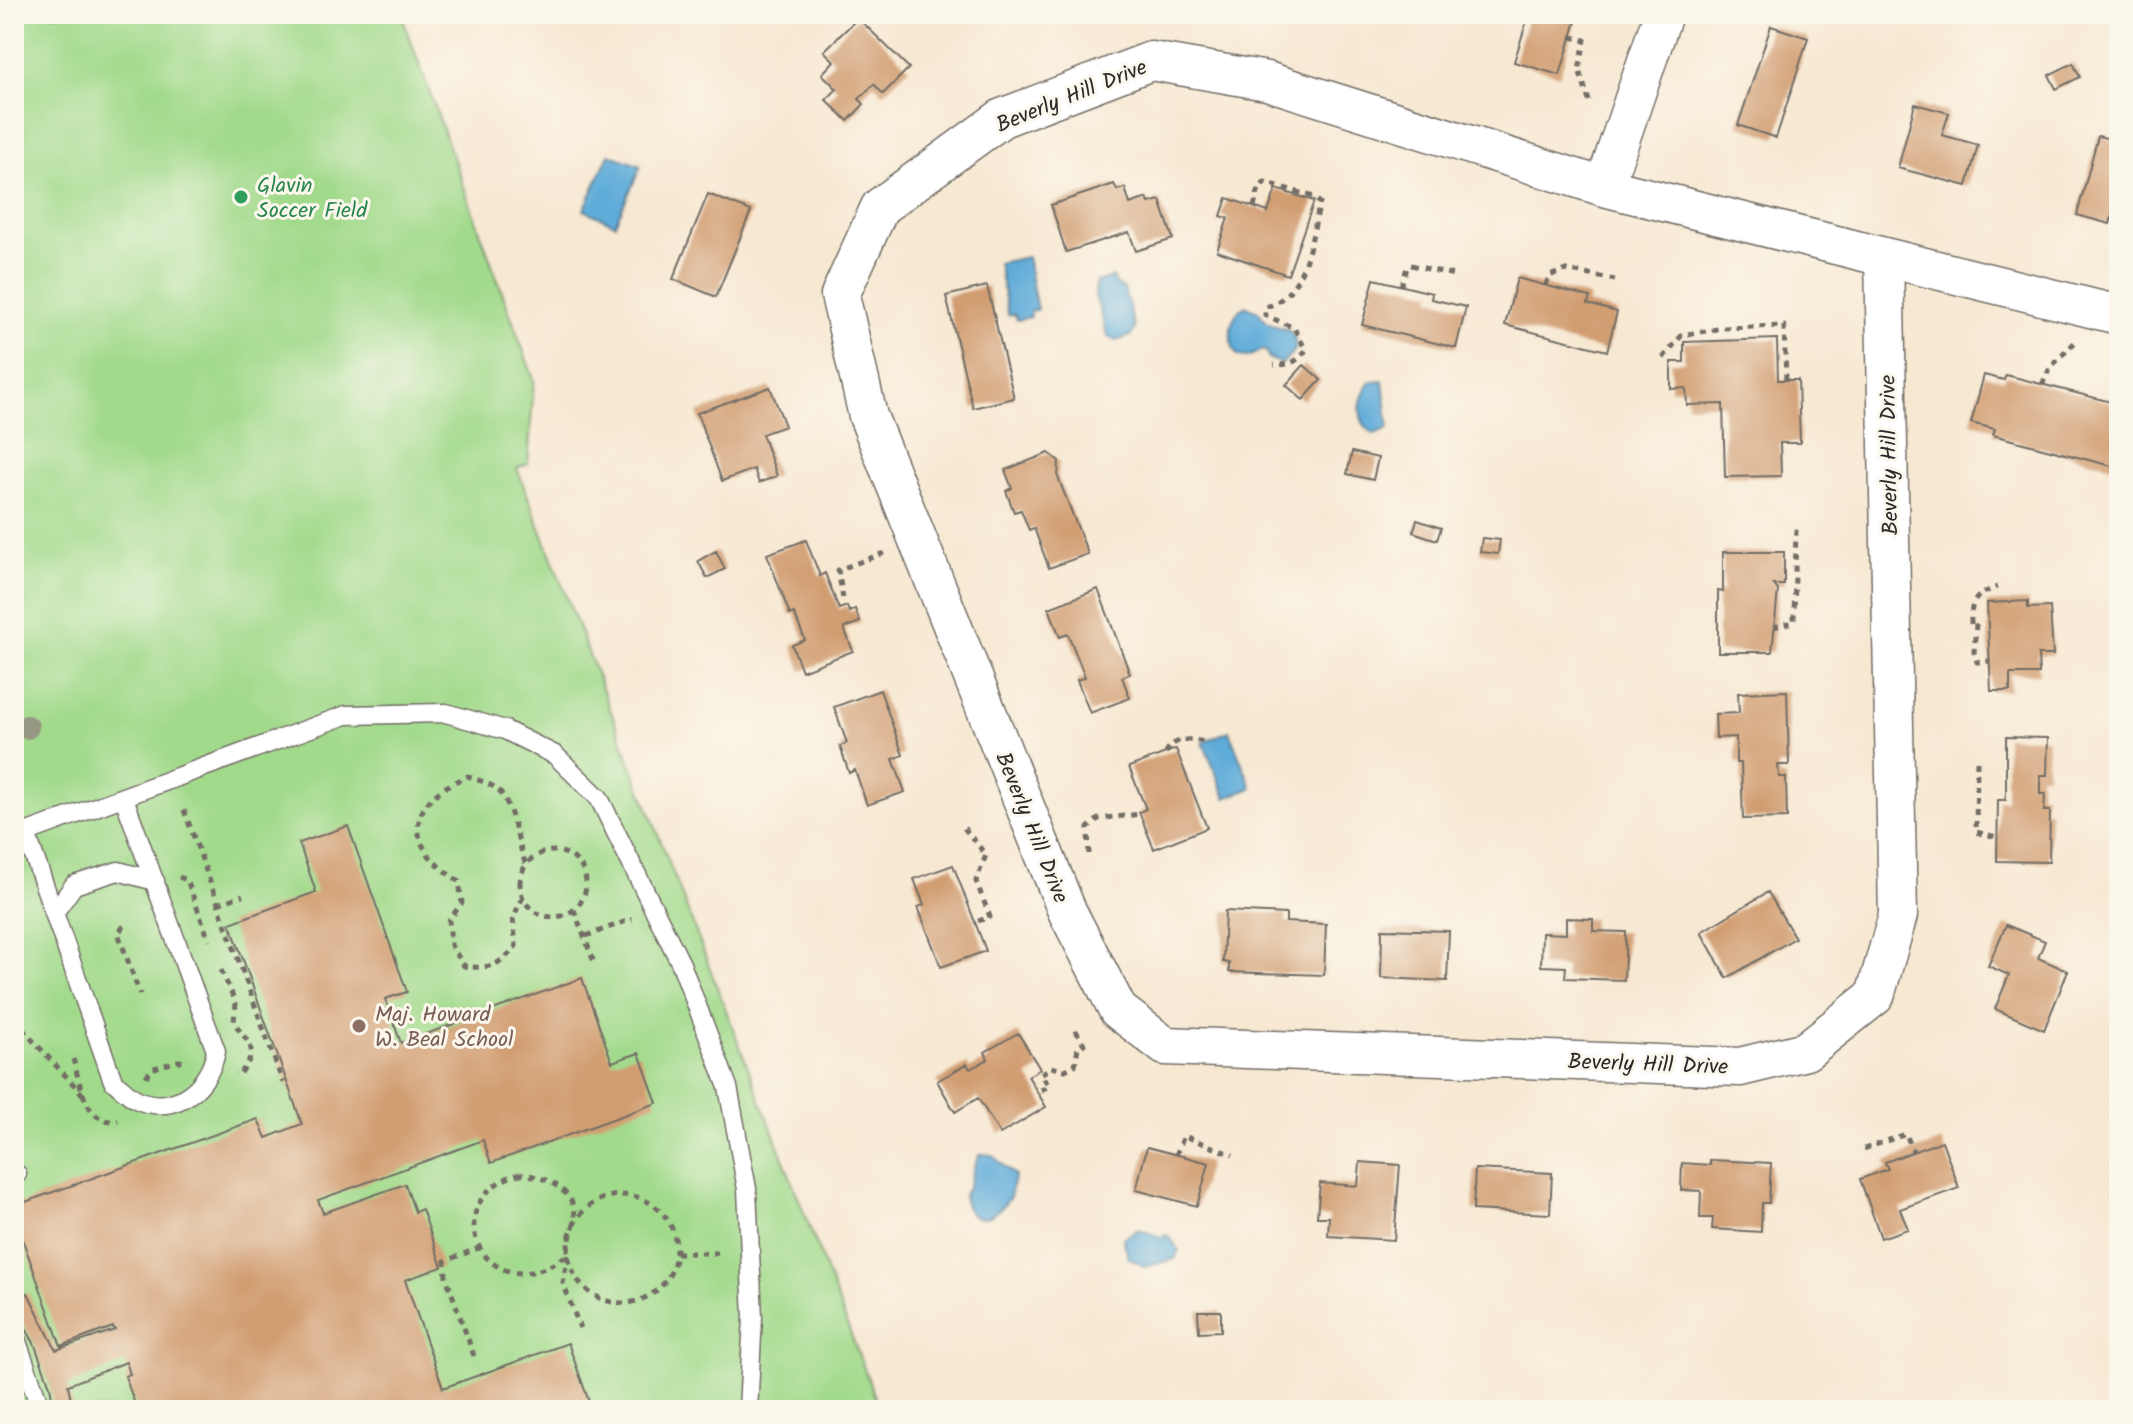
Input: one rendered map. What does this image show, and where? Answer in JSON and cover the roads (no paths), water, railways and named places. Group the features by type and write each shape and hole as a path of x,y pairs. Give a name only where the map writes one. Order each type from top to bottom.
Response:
{"street":[{"path":"1604,187 1663,14"},
{"name":"Beverly Hill Drive","path":"1884,257 1898,915 1875,996 1806,1051 1740,1067 1165,1046 1118,1010 1067,911 868,416 840,295 880,207 1002,118 1151,61 1267,81 1604,187 2113,314"}],"lane":[{"path":"124,798 163,880 216,1051 213,1070 201,1089 180,1100 148,1104 134,1099 113,1081 54,913 20,835 346,715 446,713 505,730 555,755 599,798 681,964 728,1087 747,1189 753,1317 748,1410"},
{"path":"54,913 74,885 118,871 163,880"},
{"path":"14,1333 41,1410"}],"water":[{"path":"609,154 641,166 615,224 584,210"},
{"path":"1027,257 1037,310 1030,311 1031,317 1017,320 1015,314 1008,315 998,263"},
{"path":"1113,277 1115,284 1124,289 1135,329 1131,336 1116,341 1108,337 1095,296 1096,282"},
{"path":"1245,306 1258,311 1266,322 1287,329 1293,335 1296,348 1282,364 1268,358 1267,352 1262,350 1248,357 1238,356 1234,350 1232,323"},
{"path":"1383,381 1389,428 1374,434 1363,422 1361,402 1370,382"},
{"path":"1229,731 1252,788 1226,798 1203,742"},
{"path":"980,1154 992,1155 1015,1176 1008,1200 995,1212 982,1218 971,1213 963,1196"},
{"path":"1139,1229 1160,1237 1168,1235 1179,1250 1175,1259 1145,1267 1128,1257 1123,1238"}],"place":[{"name":"Glavin Soccer Field","path":"241,197"},
{"name":"Maj. Howard W. Beal School","path":"359,1026"}]}
